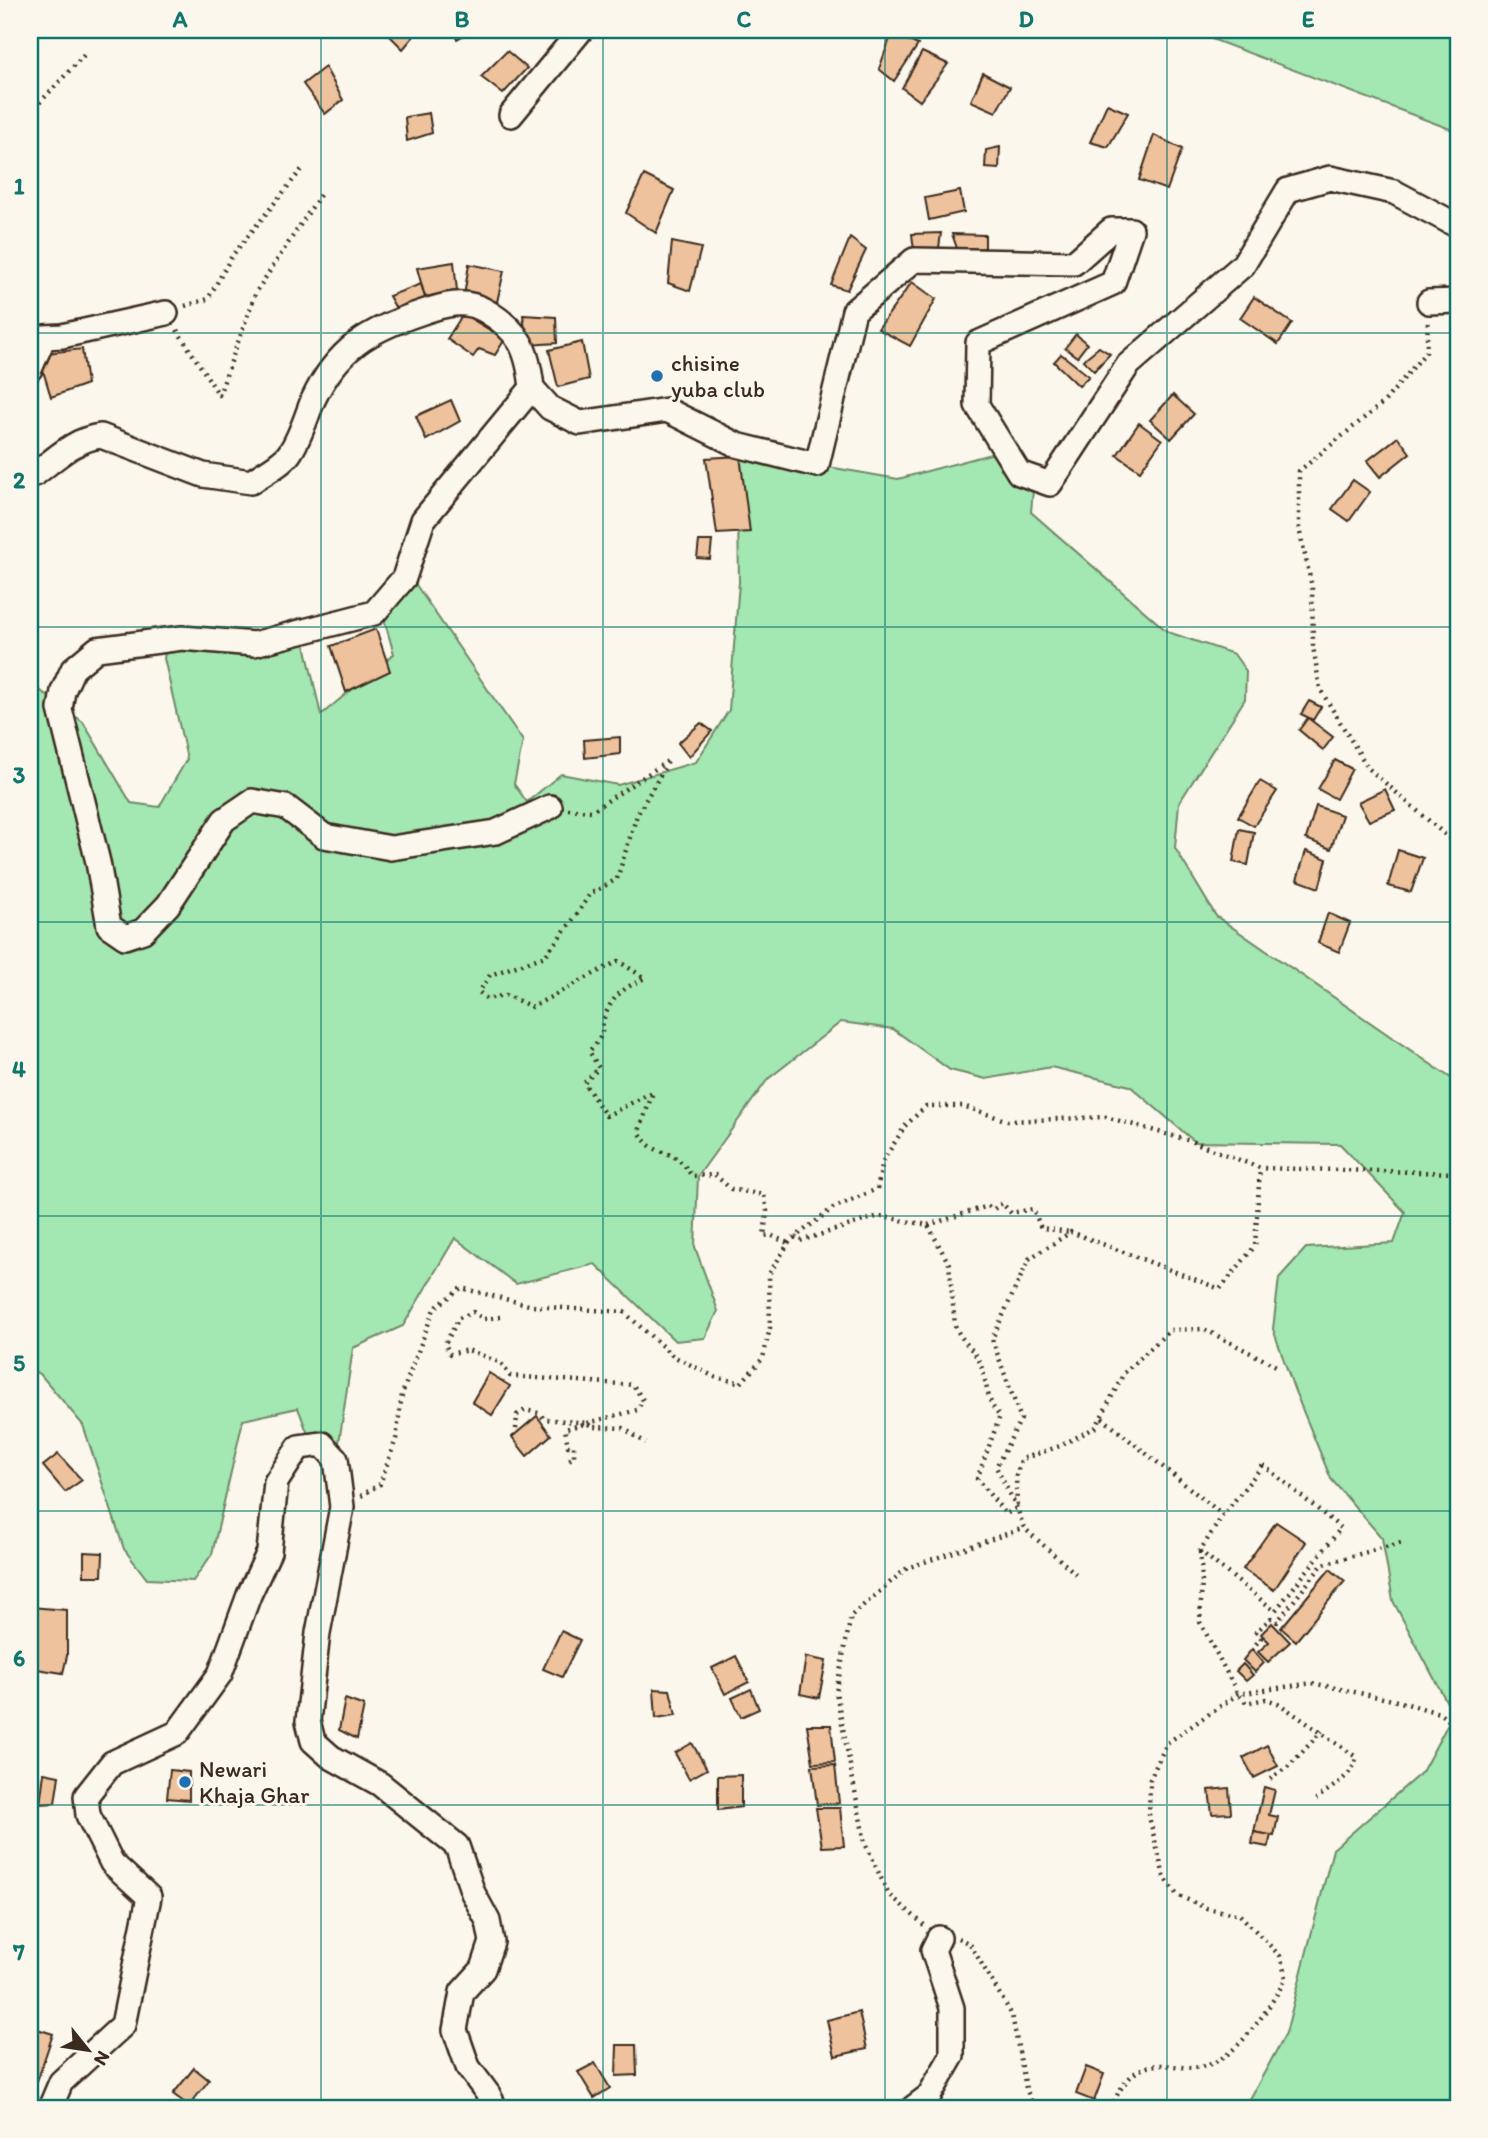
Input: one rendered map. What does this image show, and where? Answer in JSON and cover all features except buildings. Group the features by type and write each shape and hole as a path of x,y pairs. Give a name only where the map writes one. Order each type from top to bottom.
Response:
{"street":[{"path":"511,115 581,30"},
{"path":"30,474 35,474 86,438 101,436 203,475 251,482 289,455 324,378 355,343 386,324 447,303 475,305 505,322 517,335 530,362 533,388 550,408 580,422 667,410 737,445 817,465 854,311 914,260 1074,263 1111,230 1131,230 1113,283 978,343 977,405 1018,473 1050,485 1128,365 1243,265 1288,190 1329,178 1394,192 1458,226"},
{"path":"1429,302 1458,301"},
{"path":"30,369 44,337 62,336 166,313"},
{"path":"533,388 423,520 404,578 374,613 254,644 182,638 97,649 73,669 63,691 60,709 98,862 109,926 125,937 143,931 168,905 224,820 252,801 286,807 324,836 391,848 496,832 550,807"},
{"path":"50,2108 61,2082 123,2025 149,1897 112,1863 88,1815 86,1796 111,1763 177,1732 220,1674 249,1595 269,1552 276,1482 299,1447 322,1444 337,1459 342,1507 318,1633 307,1721 313,1741 331,1757 380,1784 457,1846 474,1893 488,1921 492,1942 482,1969 462,1992 455,2030 468,2067 495,2108"},
{"path":"913,2108 929,2096 951,2056 952,2008 933,1950 939,1938"}],"path":[{"path":"30,113 86,53"},
{"path":"302,169 232,256 208,299 166,313 219,395 256,292 320,195"},
{"path":"1429,302 1426,352 1384,402 1299,471 1299,528 1312,587 1313,646 1320,689 1368,768 1458,846"},
{"path":"550,807 592,811 669,760 637,815 617,879 590,894 545,956 490,975 479,992 487,999 506,995 532,1007 618,961 645,978 621,989 606,1012 603,1037 589,1051 599,1068 584,1083 606,1116 653,1092 639,1131 644,1142 679,1160 692,1176 715,1175 731,1189 764,1195 768,1211 764,1236 770,1235 788,1243"},
{"path":"342,1507 380,1484 397,1439 402,1394 429,1320 434,1309 461,1288 533,1306 624,1312 673,1356 715,1377 741,1383 763,1358 770,1328 769,1274 788,1243 833,1208 877,1189 883,1161 905,1126 926,1106 962,1106 1008,1121 1106,1117 1195,1142 1260,1168 1458,1173"},
{"path":"794,1237 800,1241 879,1216 928,1225 988,1206 994,1209 1002,1203 1011,1213 1034,1209 1041,1228 1070,1232 1220,1289 1255,1246 1260,1168"},
{"path":"928,1225 948,1264 958,1333 980,1361 993,1410 1000,1416 977,1479 1006,1514 1017,1508"},
{"path":"1070,1232 1029,1259 992,1339 1021,1419 996,1467 1024,1528 1076,1574"},
{"path":"500,1317 484,1319 473,1312 458,1318 445,1344 450,1354 468,1350 501,1363 510,1376 634,1385 643,1400 637,1410 565,1429 568,1446 574,1446 574,1457 565,1462"},
{"path":"1017,1508 1016,1475 1022,1459 1060,1446 1096,1427 1124,1373 1170,1331 1204,1329 1278,1367"},
{"path":"516,1429 517,1415 525,1410 539,1413 544,1419 588,1423 591,1427 622,1428 646,1443"},
{"path":"1102,1418 1223,1515"},
{"path":"1200,1551 1275,1611 1341,1528 1263,1465 1223,1515 1200,1551 1200,1622 1238,1694 1246,1703 1266,1699 1278,1703 1356,1756 1356,1765 1316,1800"},
{"path":"1024,1528 907,1568 851,1616 836,1692 864,1843 888,1893 939,1938 952,1935 970,1944 1012,2015 1026,2088 1034,2108"},
{"path":"1256,1644 1261,1638 1256,1632 1271,1618 1277,1622 1323,1564 1404,1542"},
{"path":"1111,2108 1120,2087 1141,2068 1159,2065 1191,2068 1207,2066 1222,2058 1268,2010 1286,1978 1280,1956 1240,1915 1206,1908 1177,1895 1164,1876 1149,1817 1150,1779 1167,1743 1238,1694 1312,1683 1439,1713 1458,1727"},
{"path":"1270,1779 1289,1766 1322,1731"}],"green space":[{"path":"1188,30 1458,30 1458,132"},
{"path":"737,445 817,465 898,479 1005,450 1034,479 1031,512 1168,632 1234,654 1246,671 1245,699 1179,803 1175,848 1216,916 1458,1083 1458,2108 1245,2108 1286,2033 1333,1849 1422,1772 1456,1709 1451,1710 1393,1601 1382,1538 1331,1479 1273,1329 1279,1278 1306,1248 1394,1243 1405,1212 1340,1144 1195,1142 1130,1086 1051,1067 986,1079 950,1070 893,1029 841,1022 768,1079 698,1176 695,1247 718,1311 705,1338 675,1341 595,1264 516,1284 455,1238 403,1326 353,1348 339,1443 314,1450 298,1408 243,1420 212,1554 193,1581 147,1579 124,1549 83,1425 41,1375 30,1369 30,683 83,722 131,803 159,807 187,759 164,658 170,629 259,631 299,618 321,715 394,654 379,602 414,582 523,741 514,784 527,802 561,774 618,785 696,762 729,710 739,582"}],"place":[{"name":"chisine yuba club","path":"657,376"},
{"name":"Newari Khaja Ghar","path":"185,1782"}]}
